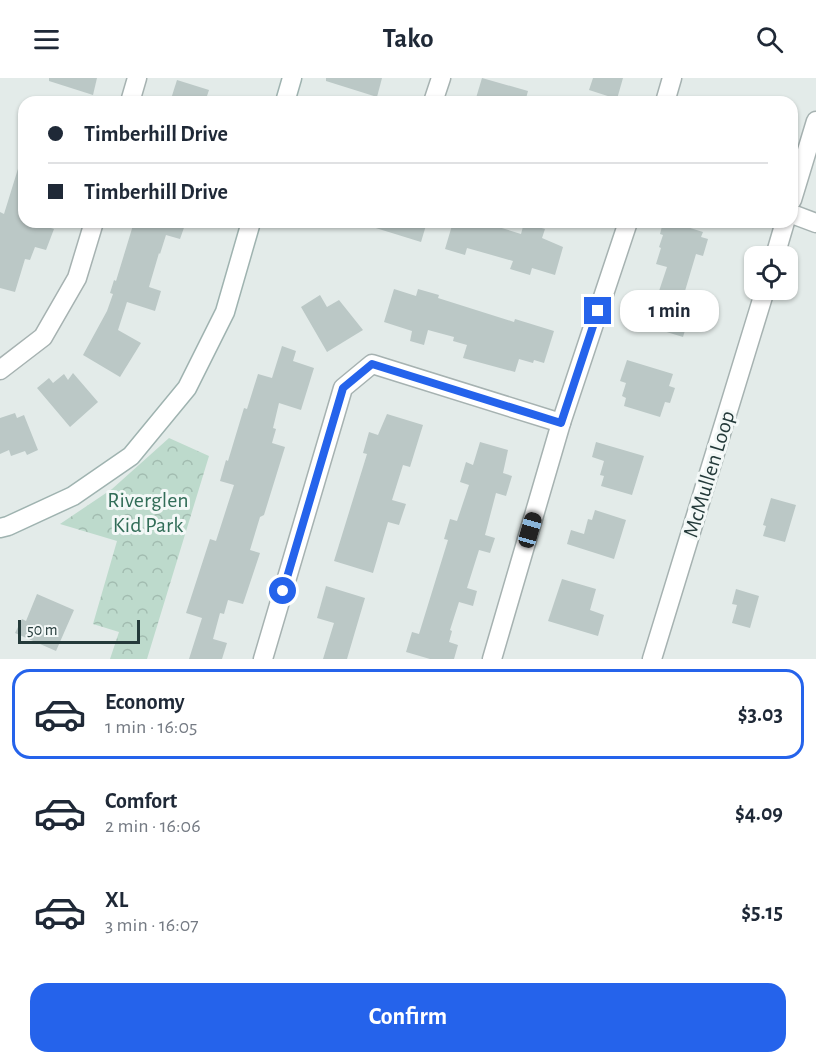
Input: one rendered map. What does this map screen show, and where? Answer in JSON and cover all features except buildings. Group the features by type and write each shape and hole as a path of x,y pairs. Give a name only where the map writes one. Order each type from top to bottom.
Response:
{"street":[{"path":"132,96 137,78"},
{"path":"287,96 292,78"},
{"path":"436,96 441,78"},
{"path":"667,96 672,78"},
{"path":"798,180 816,121"},
{"path":"798,216 816,223"},
{"path":"0,370 43,337 77,278 92,228"},
{"path":"0,528 73,496 131,456 187,388 225,312 249,228"},
{"path":"492,659 561,423 626,228"},
{"path":"778,246 783,228"},
{"name":"McMullen Loop","path":"652,659 762,300"},
{"path":"263,659 343,388 372,364 561,423"}],"green space":[{"name":"Riverglen Kid Park","path":"169,438 209,456 147,659 110,659 119,632 93,624 117,541 60,524 112,489"}],"route":[{"path":"283,591 343,388 372,364 561,423 598,311"}]}
